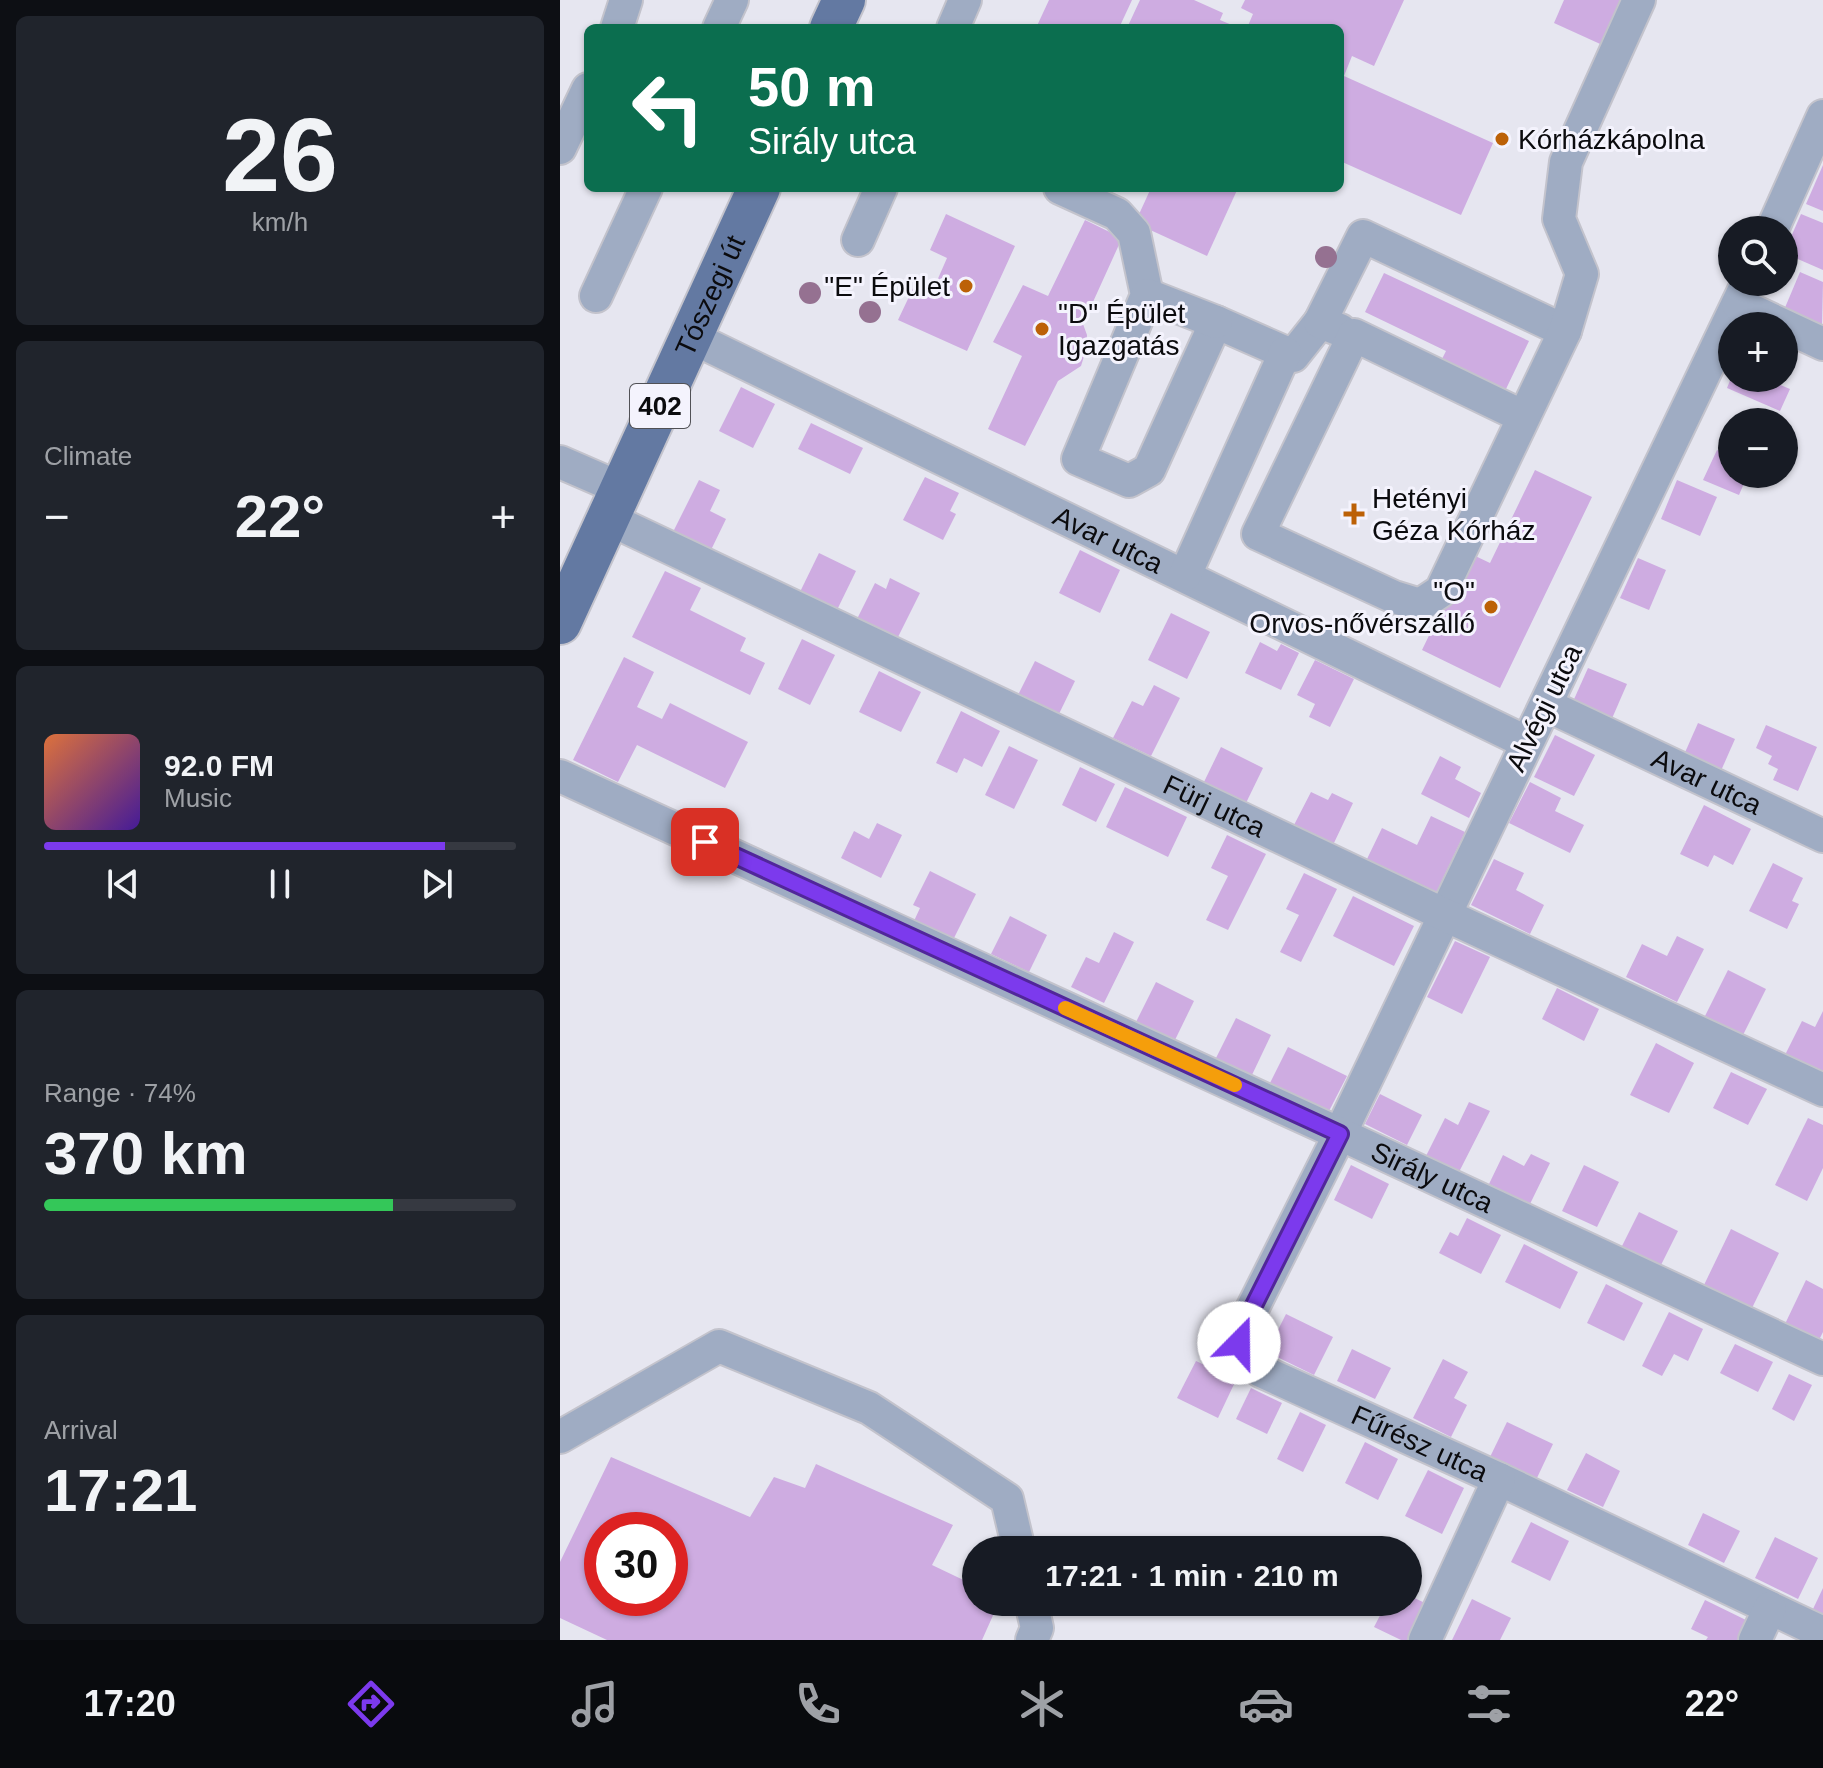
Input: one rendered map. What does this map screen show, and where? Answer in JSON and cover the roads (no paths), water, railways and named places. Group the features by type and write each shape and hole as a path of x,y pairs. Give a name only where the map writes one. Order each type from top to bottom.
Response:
{"main road":[{"path":"833,24 844,0"},
{"name":"Tószegi út","path":"560,623 757,192"}],"street":[{"path":"618,24 626,0"},
{"path":"721,24 732,0"},
{"path":"955,24 965,0"},
{"path":"1354,335 1258,534 1394,597 1420,605 1441,591 1565,331 1582,274 1559,219 1566,162 1639,0"},
{"path":"560,148 584,97"},
{"path":"1778,216 1823,116"},
{"path":"596,296 644,192"},
{"path":"858,240 879,192"},
{"path":"1069,192 1117,214 1134,233 1147,295 1078,459 1129,481 1149,470 1216,322"},
{"path":"1147,295 1293,356 1320,322 1363,236 1565,331"},
{"name":"Alvégi utca","path":"1340,1134 1742,296"},
{"path":"1748,296 1823,344"},
{"path":"1320,322 1354,335 1524,417"},
{"name":"Avar utca","path":"691,337 1526,742"},
{"path":"1185,575 1285,353"},
{"name":"Fürj utca","path":"560,462 615,504 1445,915 1823,1090"},
{"name":"Avar utca","path":"1546,705 1823,836"},
{"name":"Sirály utca","path":"560,776 1823,1359"},
{"name":"Fűrész utca","path":"1340,1134 1241,1331 1239,1343 1246,1360 1261,1371 1499,1479 1823,1633"},
{"path":"560,1437 719,1346 869,1408 1007,1499 1016,1536"},
{"path":"1425,1640 1499,1479"},
{"path":"1755,1640 1770,1608"},
{"path":"1032,1640 1037,1628 1034,1616"}],"place":[{"name":"Kórházkápolna","path":"1502,139"},
{"name":"\"E\" Épület","path":"966,286"},
{"name":"\"D\" Épület Igazgatás","path":"1042,329"},
{"name":"Hetényi Géza Kórház","path":"1354,514"},
{"name":"\"O\" Orvos-nővérszálló","path":"1491,607"}]}
